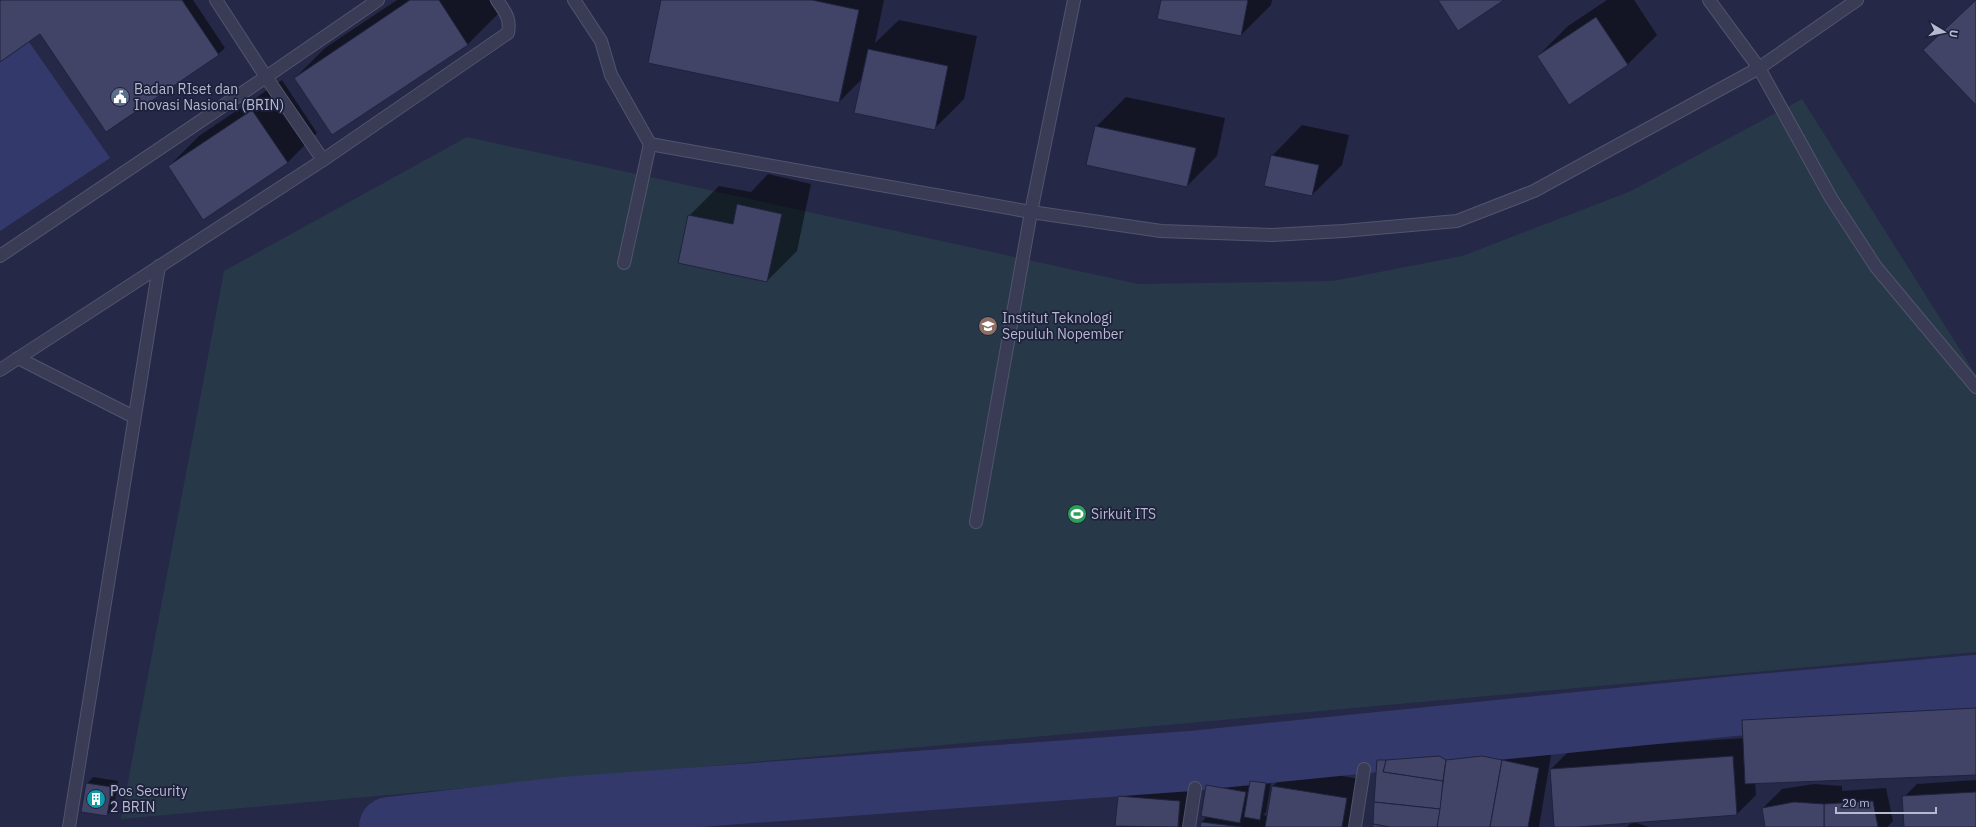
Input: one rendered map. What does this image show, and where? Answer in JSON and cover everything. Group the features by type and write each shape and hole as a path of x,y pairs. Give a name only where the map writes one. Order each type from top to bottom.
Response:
{"street":[{"path":"216,0 266,77 323,160"},
{"path":"0,256 378,0"},
{"path":"0,370 323,160 508,33 510,25 509,17 497,0"},
{"path":"574,0 600,41 611,75 650,144 624,263"},
{"path":"976,522 1030,212 1074,0"},
{"path":"1709,0 1759,68 1831,198 1876,267 1976,387"},
{"path":"650,144 1030,212 1162,231 1272,235 1343,231 1457,221 1534,191 1759,68 1857,0"},
{"path":"69,827 159,266"},
{"path":"18,358 134,418"},
{"path":"1355,827 1364,770"},
{"path":"1189,827 1195,788"}],"shaded area":[{"name":"Sirkuit ITS","path":"1802,99 1976,375 1976,652 121,819 224,271 467,137 1138,284 1333,281 1462,256 1631,191"}],"water":[{"path":"29,42 110,158 0,231 0,62"}],"building":[{"name":"Badan RIset dan Inovasi Nasional (BRIN)","path":"0,0 182,0 219,55 106,132 40,34 0,62"},
{"path":"410,0 439,0 468,45 332,135 294,78"},
{"path":"661,0 812,0 859,10 839,103 648,63"},
{"path":"1161,0 1248,0 1241,36 1157,19"},
{"path":"1438,0 1504,0 1458,31"},
{"path":"1976,0 1976,105 1923,50"},
{"path":"1596,17 1628,65 1569,105 1537,56"},
{"path":"868,49 948,66 935,130 854,113"},
{"path":"252,110 288,163 203,220 168,166"},
{"path":"1095,126 1196,148 1187,187 1086,165"},
{"path":"1271,155 1319,165 1312,196 1264,186"},
{"path":"737,204 782,214 767,282 678,263 688,215 733,224"},
{"path":"1976,708 1976,775 1745,784 1742,720"},
{"path":"1439,756 1446,760 1443,781 1383,772 1386,760"},
{"path":"1482,756 1502,760 1490,827 1437,827 1446,760"},
{"path":"1733,756 1737,815 1578,827 1554,827 1550,769"},
{"path":"1377,760 1386,760 1383,772 1443,781 1440,809 1374,802"},
{"path":"1502,760 1539,768 1528,827 1490,827"},
{"path":"1250,781 1266,783 1260,820 1244,817"},
{"name":"Pos Security 2 BRIN","path":"86,783 112,787 107,816 81,812"},
{"path":"1206,785 1246,792 1240,823 1201,816"},
{"path":"1272,786 1347,798 1342,827 1265,827"},
{"path":"1976,792 1976,827 1904,827 1902,796"},
{"path":"1118,796 1180,801 1178,827 1115,826"},
{"path":"1873,801 1878,827 1824,827 1824,804"},
{"path":"1374,802 1440,809 1437,827 1389,827 1373,824"},
{"path":"1794,802 1824,804 1824,827 1765,827 1762,808"},
{"path":"1201,822 1242,827 1200,827"},
{"path":"1373,824 1389,827 1373,827"}],"waterway":[{"path":"389,827 563,807 1190,761 1735,706 1976,685"}],"place":[{"name":"Badan RIset dan Inovasi Nasional (BRIN)","path":"120,97"},
{"name":"Institut Teknologi Sepuluh Nopember","path":"988,326"},
{"name":"Sirkuit ITS","path":"1077,514"},
{"name":"Pos Security 2 BRIN","path":"96,799"}]}
